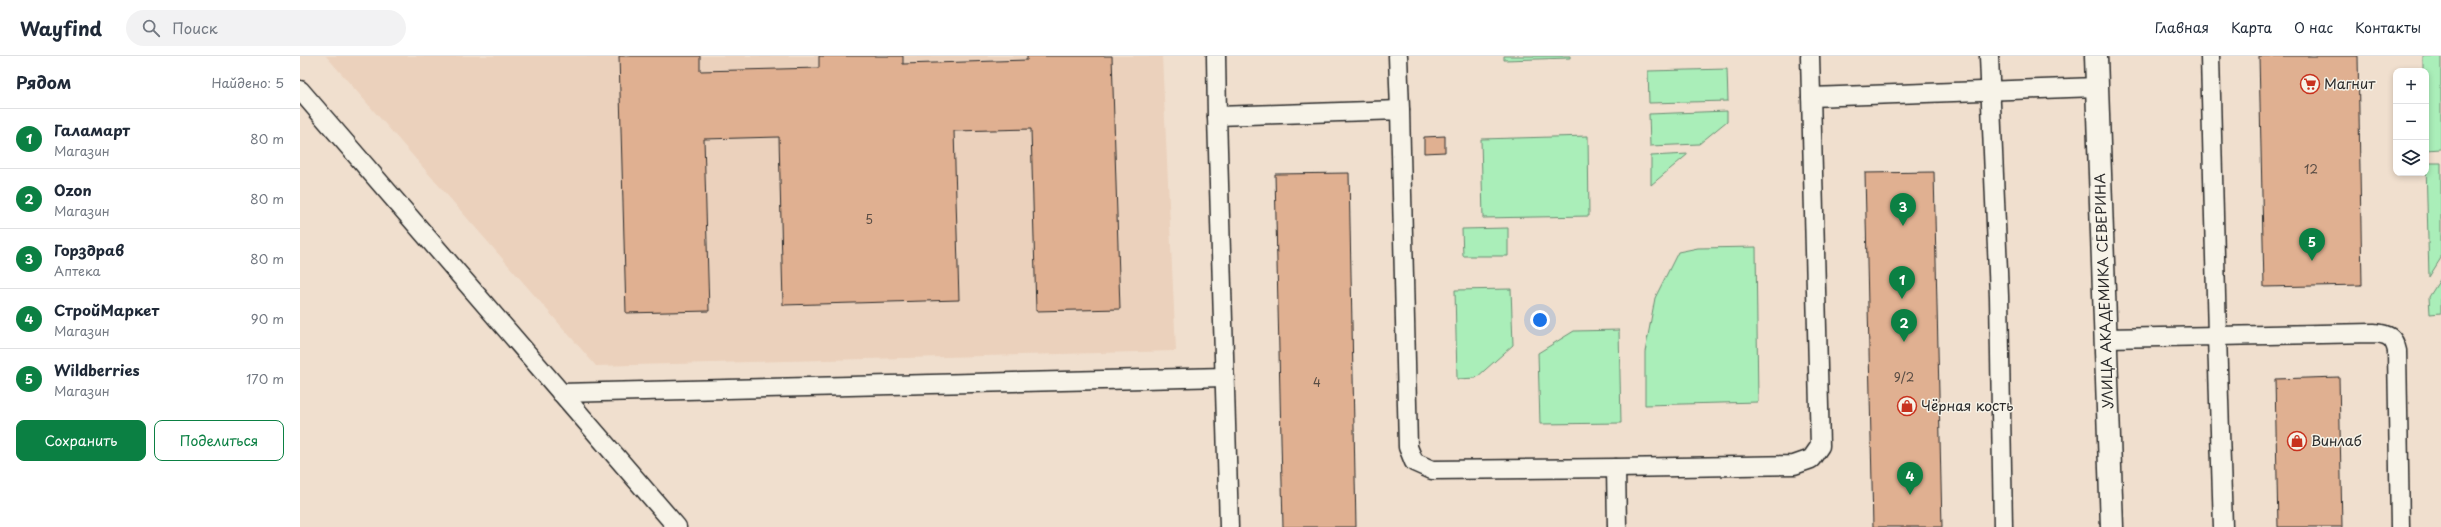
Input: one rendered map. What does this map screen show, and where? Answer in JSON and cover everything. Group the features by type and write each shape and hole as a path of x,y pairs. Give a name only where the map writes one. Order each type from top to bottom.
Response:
{"street":[{"name":"УЛИЦА АКАДЕМИКА СЕВЕРИНА","path":"2096,56 2112,527"}],"lane":[{"path":"1216,56 1229,527"},
{"path":"1398,56 1408,447 1414,462 1432,470 1794,465 1811,459 1820,446 1810,56"},
{"path":"1989,56 1999,296 2003,527"},
{"path":"2210,56 2223,527"},
{"path":"1811,97 2097,87"},
{"path":"300,90 677,527"},
{"path":"1217,116 1400,110"},
{"path":"2106,338 2387,334 2394,341 2397,351 2400,527"},
{"path":"562,393 1225,377"},
{"path":"1616,468 1617,527"}],"shaded area":[{"path":"326,56 1162,56 1176,351 596,366"}],"green space":[{"path":"1504,56 1570,56 1570,58 1504,60"},
{"path":"2423,56 2441,56 2441,149 2429,150 2429,68 2423,68"},
{"path":"1727,69 1728,101 1649,103 1648,71"},
{"path":"1727,111 1727,121 1699,144 1650,146 1649,114"},
{"path":"1588,136 1589,216 1483,218 1481,139"},
{"path":"1688,154 1651,185 1651,156"},
{"path":"2429,163 2441,163 2441,258 2429,277 2426,176 2429,176"},
{"path":"1508,228 1508,256 1463,256 1462,229"},
{"path":"1756,247 1758,402 1645,405 1645,352 1655,298 1678,252 1698,248"},
{"path":"2441,278 2441,313 2430,314 2429,297"},
{"path":"1511,289 1513,345 1476,378 1457,379 1455,290"},
{"path":"1619,330 1621,423 1540,424 1538,353 1574,331"}],"building":[{"path":"619,56 700,56 700,71 819,68 819,56 903,56 903,64 1027,60 1027,56 1112,56 1120,309 1036,311 1031,129 954,131 959,300 783,305 779,137 704,139 709,311 626,313"},
{"path":"2259,56 2358,56 2362,285 2264,287"},
{"path":"1445,136 1445,152 1424,153 1424,137"},
{"path":"1934,172 1942,527 1873,527 1865,173"},
{"path":"1349,173 1356,527 1283,527 1275,174"},
{"path":"2339,377 2342,527 2278,527 2275,379"}],"place":[{"name":"Магнит","path":"2310,84"},
{"name":"Горздрав","path":"1903,226"},
{"name":"Wildberries","path":"2312,261"},
{"name":"Галамарт","path":"1902,299"},
{"name":"Ozon","path":"1904,342"},
{"name":"Чёрная кость","path":"1907,406"},
{"name":"Винлаб","path":"2297,441"},
{"name":"СтройМаркет","path":"1910,495"}]}
